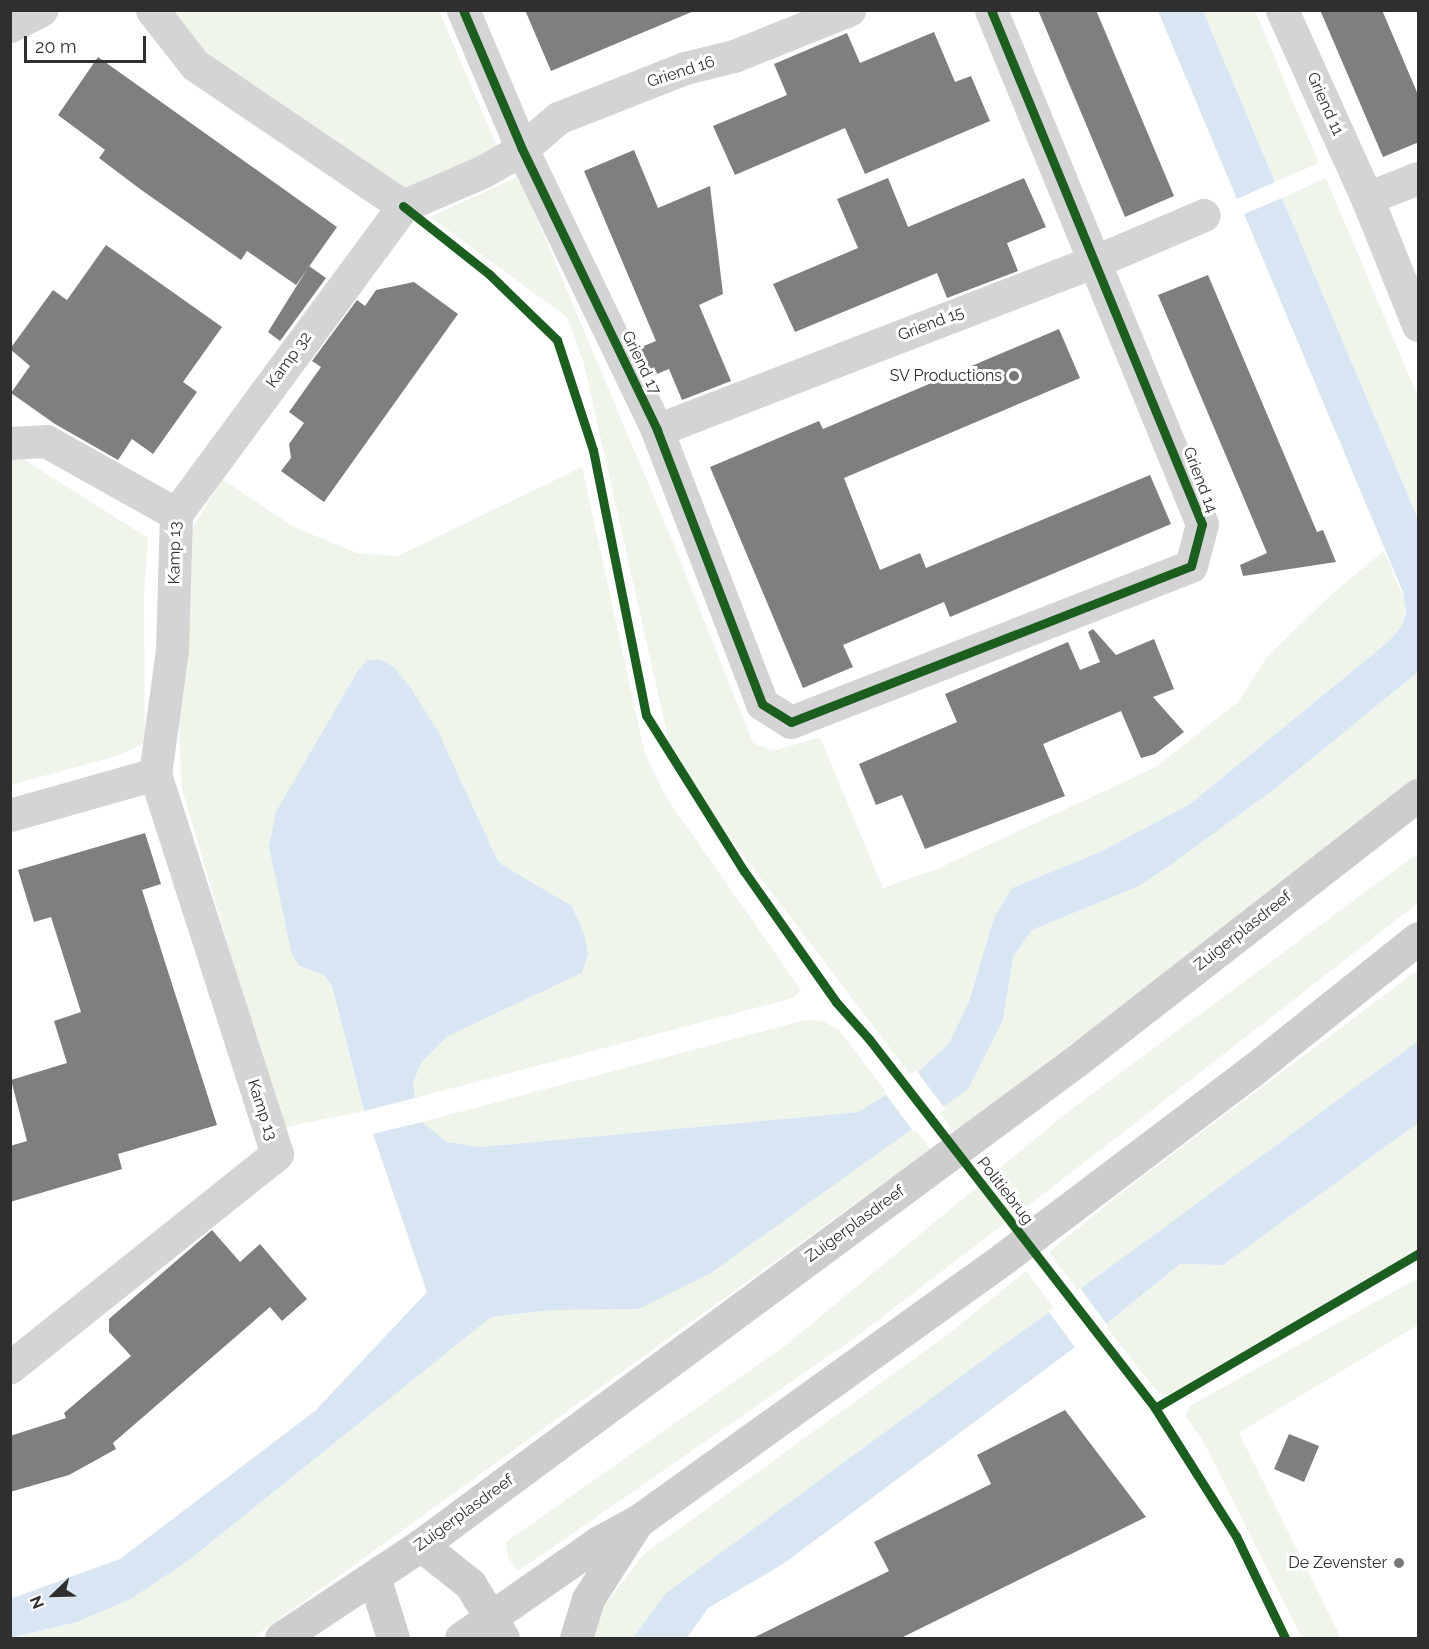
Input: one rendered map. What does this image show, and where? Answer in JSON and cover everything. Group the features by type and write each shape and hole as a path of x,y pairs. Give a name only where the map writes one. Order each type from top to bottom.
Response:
{"main road":[{"name":"Zuigerplasdreef","path":"281,1638 421,1545 1076,1061 1419,795"},
{"path":"460,1638 496,1627 599,1542 638,1521 1013,1250 1249,1073 1419,938"},
{"path":"576,1638 588,1599 638,1521"},
{"path":"421,1545 470,1584 496,1627"},
{"path":"374,1577 393,1638"}],"street":[{"path":"10,26 41,10"},
{"path":"152,10 195,65 403,206 484,171 522,149"},
{"name":"Griend 17","path":"463,10 522,149 657,430 762,704 791,722"},
{"name":"Griend 16","path":"522,149 558,118 685,68 734,56 849,10"},
{"name":"Griend 14","path":"791,722 1191,566 1202,524 1096,261 991,10"},
{"name":"Griend 11","path":"1282,10 1367,198 1419,325"},
{"path":"1367,198 1419,178"},
{"name":"Kamp 32","path":"176,514 403,206"},
{"name":"Griend 15","path":"657,430 1096,261 1204,215"},
{"name":"Kamp 13","path":"10,443 46,441 176,514 172,650 155,774 277,1154 10,1367"},
{"path":"10,815 155,774"}],"shaded area":[{"path":"157,11 439,11 500,154 409,193 172,30"},
{"path":"1203,11 1255,11 1319,163 1275,182"},
{"path":"519,176 672,540 753,743 773,751 820,737 883,888 937,869 1156,767 1239,701 1266,658 1333,593 1384,551 1406,603 1402,627 1388,642 1190,804 1098,853 1012,888 969,1002 949,1043 912,1077 679,771 671,752 584,364 567,317 430,217"},
{"path":"1326,178 1418,397 1418,519 1282,198"},
{"path":"20,457 148,538 144,596 145,743 116,756 11,785 10,461"},
{"path":"582,467 645,754 666,797 801,990 793,998 415,1098 413,1083 421,1063 448,1036 582,973 588,954 585,936 572,906 501,864 496,857 438,731 410,687 393,666 381,660 300,966 324,975 332,987 364,1111 282,1128 182,789 177,696 192,529 222,479 294,527 357,553 398,556"},
{"path":"1418,672 1418,784 954,1132 938,1110 968,1089 1003,1020 1013,957 1032,930 1137,887 1172,864 1277,787"},
{"path":"1418,853 1418,903 1098,1152 856,1337 533,1561 518,1570 508,1558 506,1542 786,1345 1069,1111"},
{"path":"1418,970 1418,1041 1079,1292 1049,1252 1130,1186"},
{"path":"805,1020 822,1021 838,1029 888,1094 858,1112 480,1147 447,1142 423,1127 422,1122"},
{"path":"1418,1123 1418,1249 1165,1397 1153,1387 1105,1325 1180,1264 1223,1265"},
{"path":"913,1127 931,1149 253,1638 13,1638 77,1622 131,1599 188,1561 491,1317 552,1310 879,1150"},
{"path":"1026,1271 1055,1309 666,1593 633,1638 589,1638 593,1620 643,1555 947,1335"},
{"path":"1418,1278 1418,1325 1239,1433 1341,1638 1302,1638 1202,1439 1185,1416 1190,1406"}],"water":[{"path":"1158,11 1203,11 1275,182 1237,199"},
{"path":"1282,198 1418,519 1418,672 1277,787 1172,864 1137,887 1032,930 1013,957 1003,1020 968,1089 711,1273 638,1309 552,1310 491,1317 188,1561 131,1599 77,1622 11,1638 10,1599 120,1559 315,1411 427,1292 373,1134 422,1122 447,1142 480,1147 858,1112 907,1082 949,1043 969,1002 994,918 1012,888 1098,853 1190,804 1388,642 1402,626 1406,611 1403,592 1244,214"},
{"path":"367,660 381,660 393,666 410,687 438,731 496,857 501,864 572,906 585,936 588,954 582,973 448,1036 421,1063 413,1083 415,1098 364,1111 332,986 324,975 300,966 292,955 269,847 276,812 357,672"},
{"path":"1418,1041 1418,1123 1223,1265 1180,1264 1105,1325 783,1564 708,1608 687,1638 633,1638 666,1593"}],"pier":[{"path":"916,1070 945,1109 913,1131 884,1092"},
{"path":"1080,1288 1108,1326 1077,1350 1048,1311"}],"building":[{"path":"525,10 694,10 694,11 551,71"},
{"path":"1038,10 1096,10 1174,196 1125,217"},
{"path":"1320,10 1382,10 1419,97 1419,142 1383,157"},
{"path":"934,32 955,82 971,76 990,121 865,174 845,128 735,175 713,126 787,95 774,64 847,33 860,63"},
{"path":"98,57 337,227 296,285 247,251 241,260 140,189 99,158 105,150 58,115"},
{"path":"634,150 658,208 710,186 723,294 699,305 731,381 682,400 669,369 652,376 639,348 656,341 584,171"},
{"path":"888,178 908,227 1024,178 1046,227 1007,243 1018,271 947,298 937,273 795,332 773,284 858,248 837,199"},
{"path":"106,245 222,327 183,382 197,392 153,454 132,439 118,460 55,424 11,393 30,366 10,349 53,290 67,300"},
{"path":"309,266 326,278 280,341 268,332"},
{"path":"1208,275 1317,532 1323,530 1336,562 1243,576 1240,565 1267,553 1158,295"},
{"path":"414,282 458,314 324,502 281,471 291,458 289,444 304,423 289,412 321,367 312,361 357,300 365,306 376,290"},
{"path":"1059,329 1080,378 844,478 880,570 920,553 926,568 1150,475 1171,524 950,617 944,602 843,645 853,667 803,688 710,467 819,421 823,429"},
{"path":"1093,629 1116,655 1154,639 1174,689 1153,697 1184,732 1155,754 1141,758 1121,711 1043,744 1065,796 925,849 902,795 876,805 859,764 957,722 945,694 1068,642 1080,670 1100,662 1088,632"},
{"path":"145,833 161,884 142,890 217,1125 118,1154 122,1169 10,1202 10,1146 27,1141 11,1080 67,1063 54,1021 81,1012 51,917 34,922 18,870"},
{"path":"212,1230 240,1262 260,1244 307,1299 282,1321 270,1307 113,1443 116,1449 69,1475 10,1492 10,1436 66,1418 64,1413 131,1356 109,1332 109,1319"},
{"path":"1065,1410 1146,1517 901,1638 753,1638 889,1571 874,1542 991,1484 977,1455"},
{"path":"1289,1434 1319,1446 1304,1482 1274,1469"}],"cycle path":[{"path":"463,10 522,149 657,430 762,704 791,722 1191,566 1202,524 991,10"},
{"name":"Politiebrug","path":"403,206 489,274 557,340 593,450 646,715 744,871 836,1002 869,1039 1155,1408 1236,1536 1285,1638"},
{"path":"1155,1408 1418,1254"}],"place":[{"name":"SV Productions","path":"1014,376"},
{"name":"De Zevenster","path":"1399,1563"}]}
